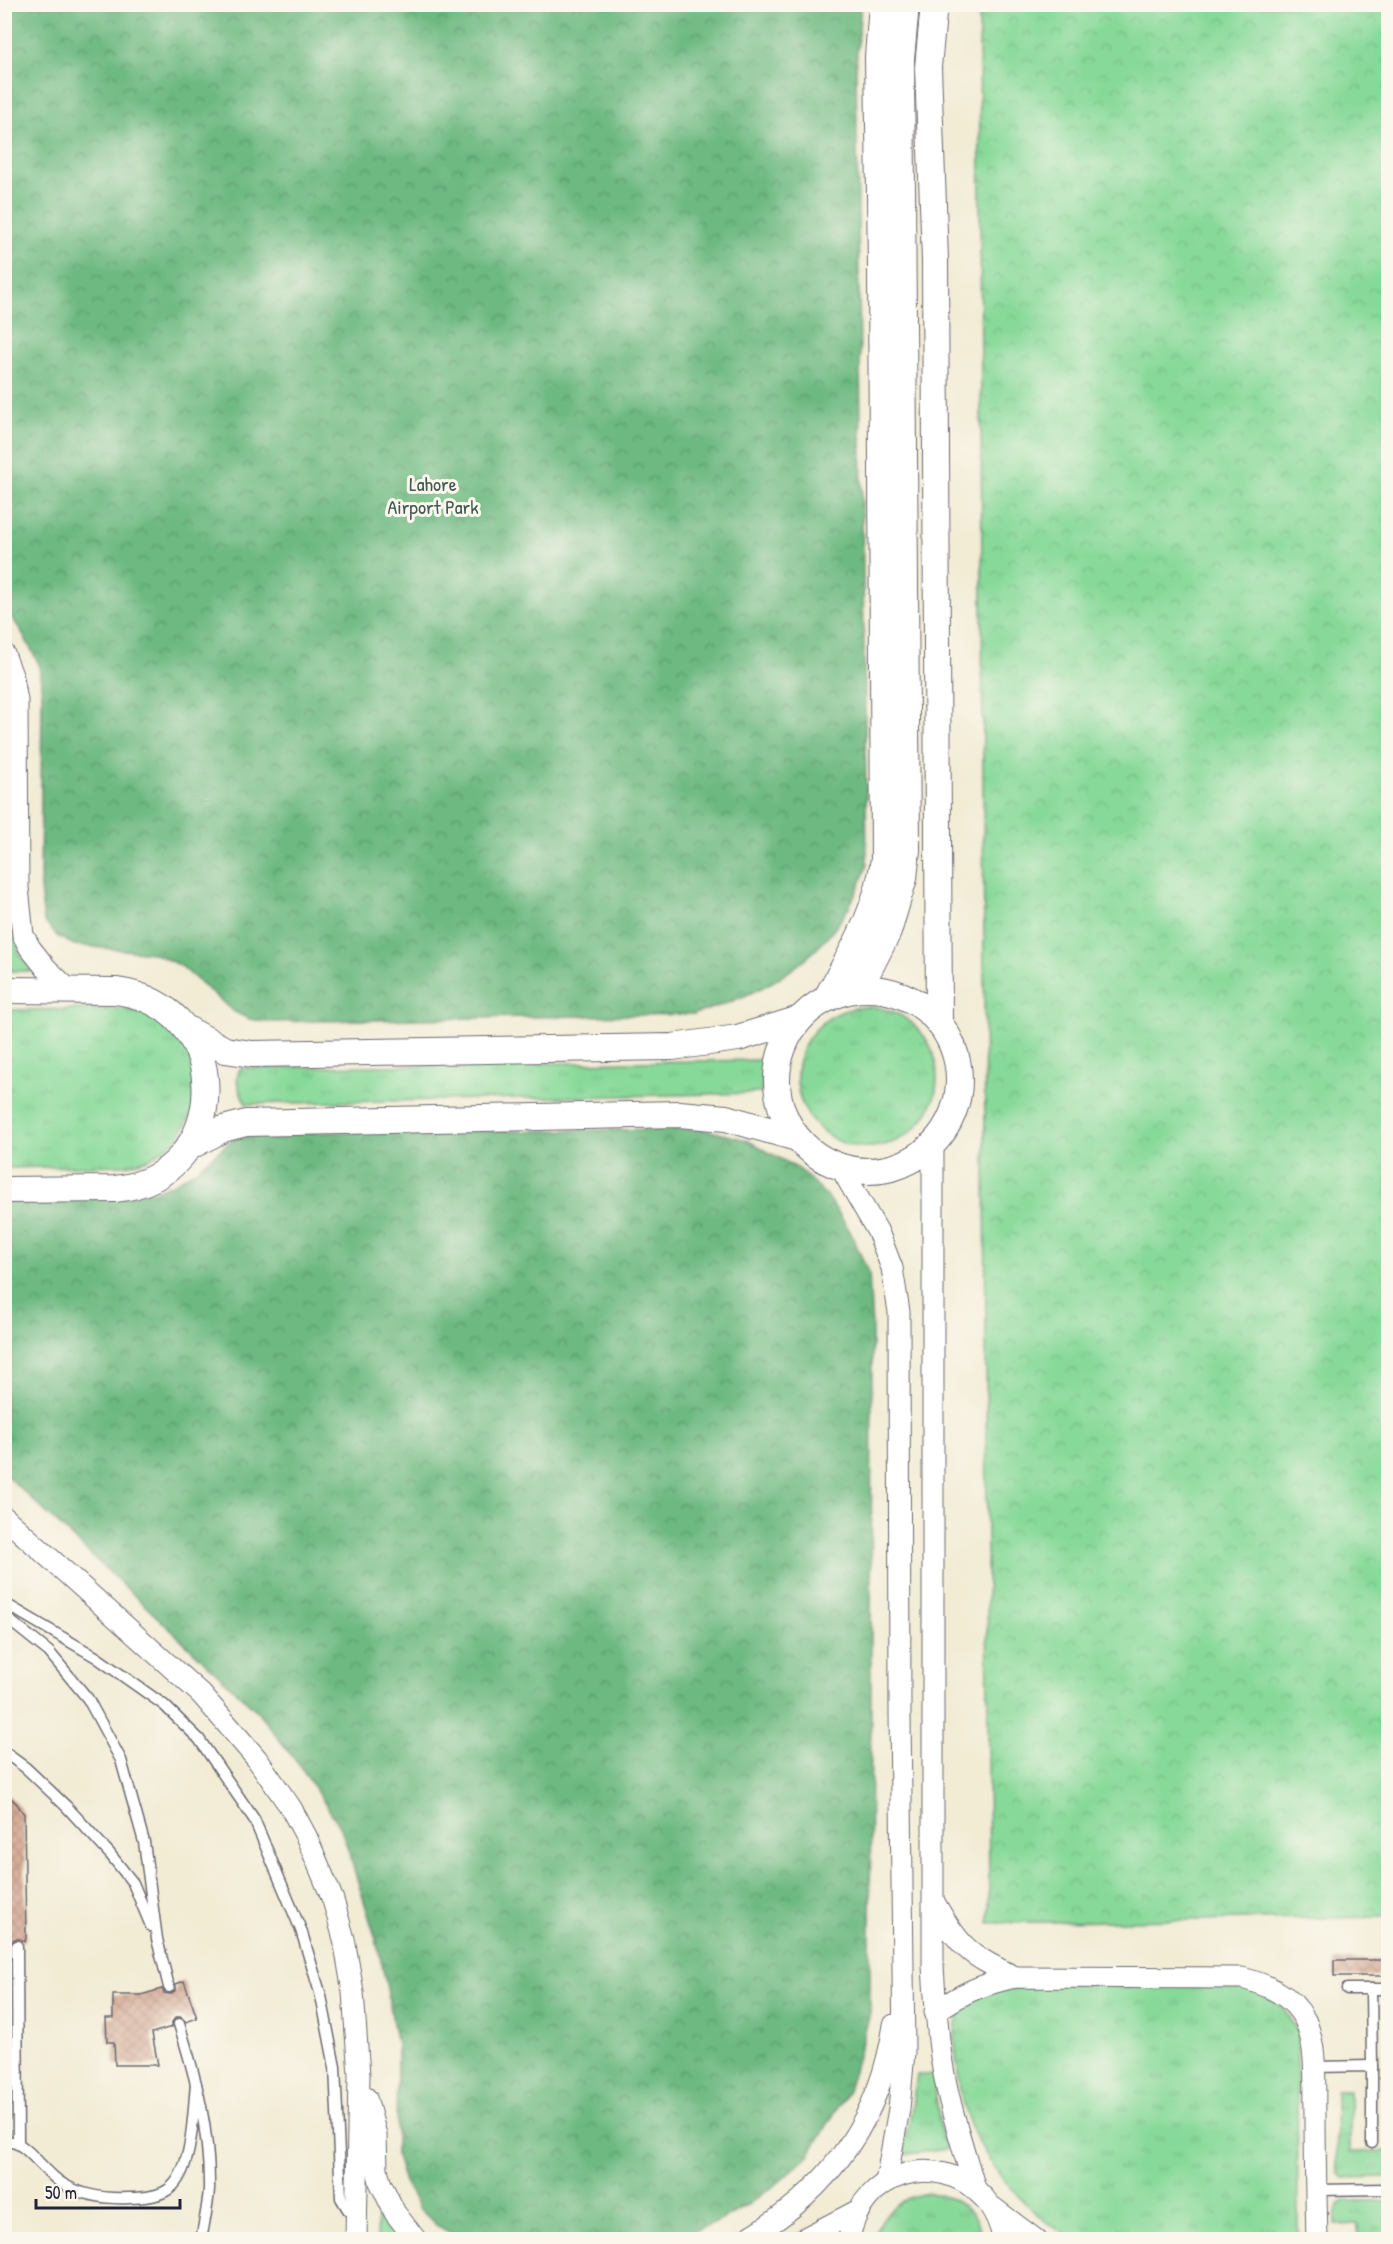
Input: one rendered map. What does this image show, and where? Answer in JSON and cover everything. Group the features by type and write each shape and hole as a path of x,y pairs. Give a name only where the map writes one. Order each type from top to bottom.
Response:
{"street":[{"path":"826,999 866,927 876,901 884,859 878,57 882,4"},
{"path":"859,989 891,923 904,878 907,850 901,59 906,4"},
{"path":"934,4 928,67 935,272 939,1023"},
{"path":"4,654 13,678 17,701 18,888 23,935 45,968 69,990"},
{"path":"859,989 882,990 903,996 923,1007 939,1023 950,1042 957,1063 958,1084 955,1106 946,1126 933,1144 910,1161 890,1168 869,1171 841,1168 817,1156 797,1137 783,1115 777,1090 778,1065 786,1040 800,1019 826,999 859,989"},
{"path":"4,990 132,993 160,1005 187,1029 225,1050 252,1054 672,1047 738,1038 800,1019"},
{"path":"4,1190 128,1188 152,1180 176,1162 189,1147 202,1117 206,1083 203,1062 187,1029"},
{"path":"189,1147 223,1129 246,1123 680,1114 726,1118 797,1137"},
{"path":"933,1144 933,1966 935,2012 942,2065 951,2107 975,2188"},
{"path":"841,1168 878,1232 892,1268 899,1312 904,2052 900,2098 886,2182"},
{"path":"4,1517 201,1694 257,1759 291,1809 321,1869 344,1939 353,1992 359,2075 357,2232"},
{"path":"934,1902 952,1934 966,1950 982,1961 1015,1977"},
{"path":"745,2240 796,2206 836,2166 861,2130 877,2095 891,2045 903,1966"},
{"path":"935,2012 963,1993 984,1984 1015,1977 1242,1978 1267,1984 1287,1998 1304,2018 1312,2038 1317,2240"},
{"path":"359,2075 376,2135 377,2169 380,2182 395,2213 416,2240"},
{"path":"849,2240 850,2228 865,2199 886,2182 903,2174 922,2171 950,2175 975,2188 998,2219 1003,2240"},
{"path":"989,2204 1036,2240"},
{"path":"801,2240 857,2211"}],"lane":[{"path":"4,1603 96,1657 164,1706 199,1739 255,1819 301,1930 321,1996 334,2067 341,2198 357,2232"},
{"path":"4,1616 49,1652 88,1699 121,1760 144,1842 157,1939 169,1987"},
{"path":"4,1752 26,1768 66,1806 110,1854 133,1883 157,1939"},
{"path":"17,1946 18,2144"},
{"path":"1347,1989 1389,1989"},
{"path":"1371,1989 1372,2143"},
{"path":"180,2024 206,2133 209,2190 201,2240"},
{"path":"1314,2067 1372,2066"},
{"path":"4,2141 18,2144 60,2182 92,2196 111,2199 142,2198 159,2194 170,2189 179,2180 186,2162 196,2084"},
{"path":"1316,2190 1389,2189"}],"green space":[{"name":"Lahore Airport Park","path":"4,5 861,5 856,66 867,865 855,895 840,920 822,943 801,962 752,993 694,1014 266,1022 249,1019 233,1011 181,966 153,953 74,945 57,936 44,921 40,889 42,695 39,664 20,629 5,609"},
{"path":"979,5 1388,5 1388,1917 989,1923"},
{"path":"8,929 12,930 21,956 34,969 33,971 5,971 4,938"},
{"path":"867,1007 894,1012 917,1027 932,1050 937,1077 932,1104 917,1127 894,1142 867,1147 840,1142 817,1127 802,1104 797,1077 802,1050 817,1027 840,1012"},
{"path":"4,1010 136,1010 152,1016 168,1026 192,1057 194,1110 177,1140 149,1159 126,1165 5,1168"},
{"path":"762,1060 763,1093 246,1104 237,1078 240,1069 244,1068"},
{"path":"702,1129 747,1140 799,1169 828,1197 850,1231 869,1274 872,1328 870,2014 848,2091 809,2155 778,2183 749,2204 718,2222 675,2239 461,2239 436,2225 419,2208 404,2182 396,2157 397,2045 376,1939 341,1828 302,1769 258,1712 5,1474 4,1198 128,1195 154,1191 173,1184 196,1170 233,1139 257,1133"},
{"path":"1242,1982 1283,2007 1297,2031 1298,2239 1072,2239 1036,2213 1019,2197 1004,2180 979,2142 962,2101 955,2030 958,2016 969,1999 987,1985"},
{"path":"917,2075 933,2075 941,2133 947,2149 899,2155 910,2119"},
{"path":"1336,2090 1350,2090 1350,2152 1388,2151 1388,2177 1344,2178 1339,2174"},
{"path":"928,2193 956,2201 964,2207 976,2220 984,2239 873,2239 881,2221 893,2207 908,2198"},
{"path":"378,2199 408,2239 377,2240"},
{"path":"1348,2200 1388,2201 1388,2239 1358,2239 1358,2224 1335,2225 1338,2206"}],"building":[{"path":"4,1791 24,1814 26,1939 24,1942 14,1939 10,1946 4,1943"},
{"path":"1334,1960 1389,1960 1389,1976 1334,1976"},
{"path":"184,1981 197,2018 186,2022 181,2017 176,2017 172,2022 172,2027 152,2033 158,2065 115,2065 114,2042 107,2042 106,2018 113,2018 113,1995 141,1995 162,1989 164,1993 170,1994 176,1990 176,1984"}]}
